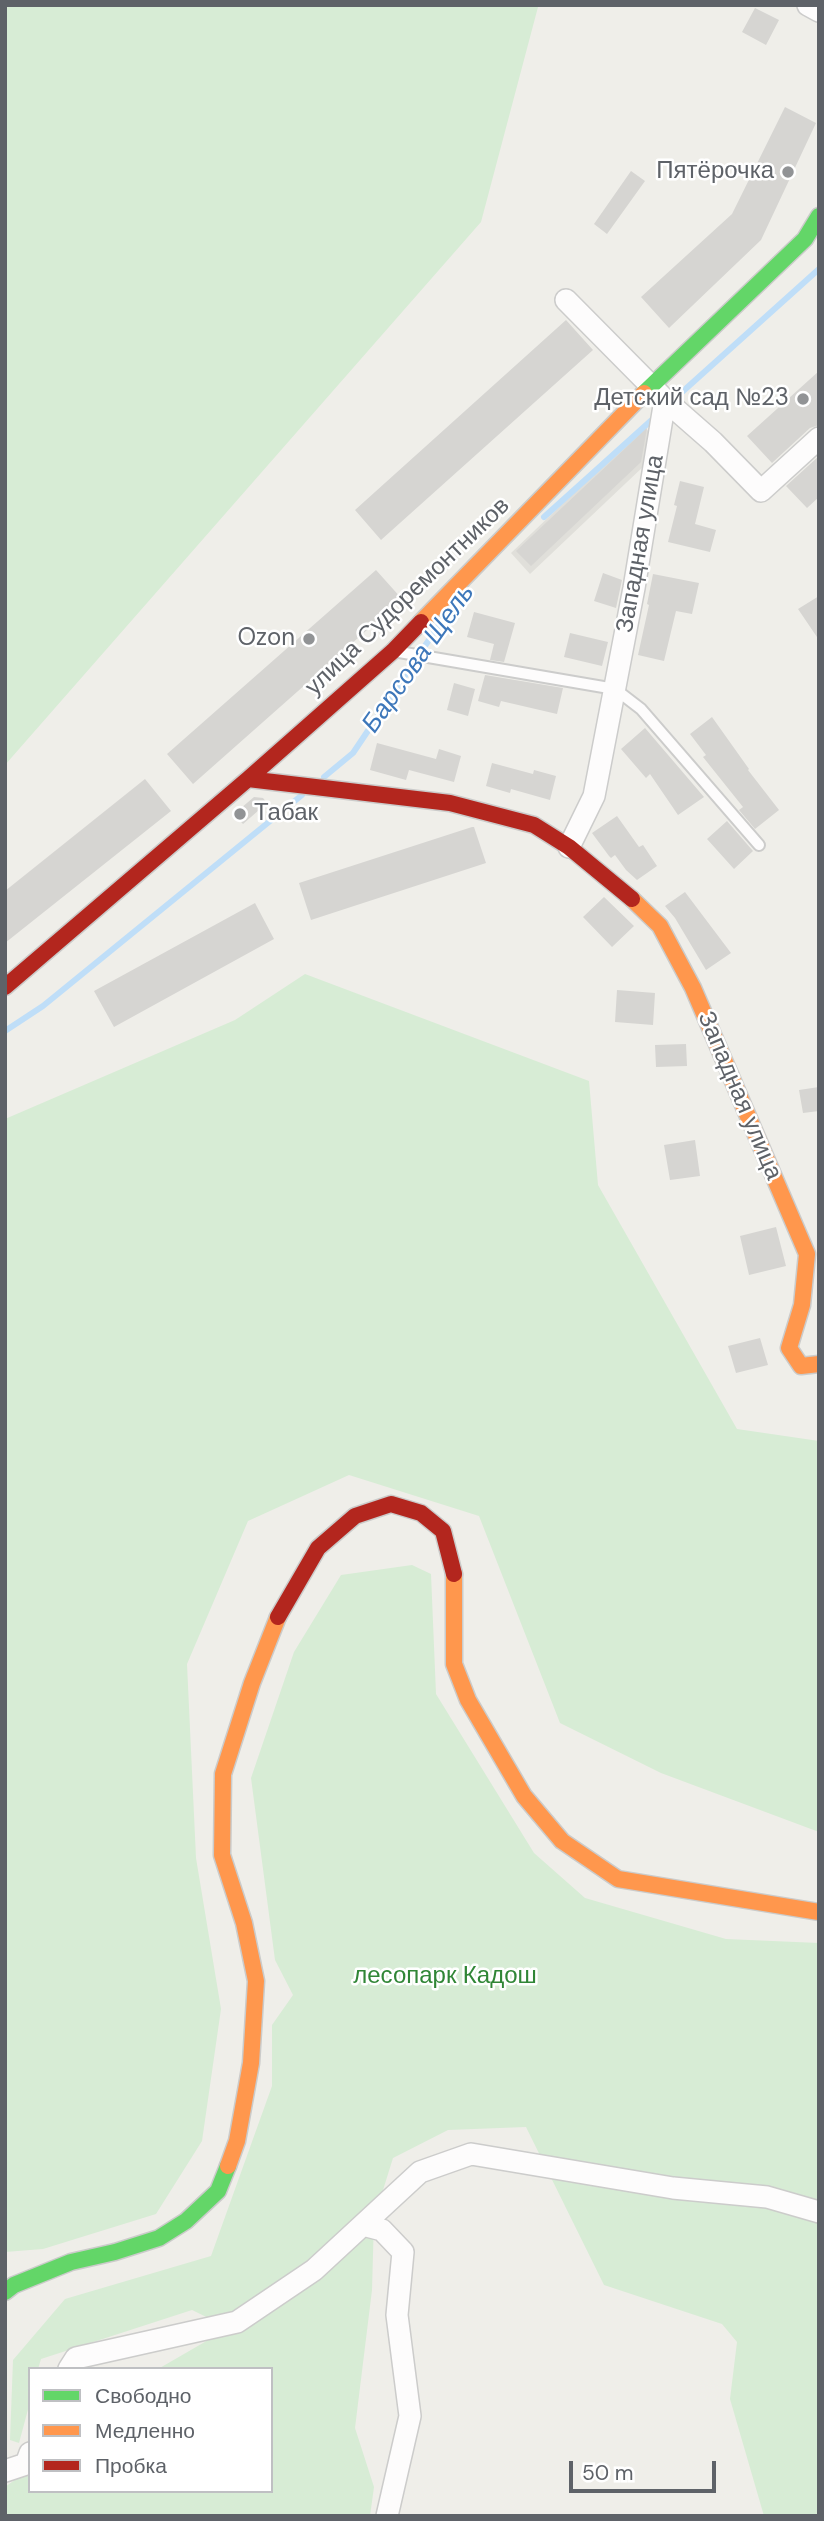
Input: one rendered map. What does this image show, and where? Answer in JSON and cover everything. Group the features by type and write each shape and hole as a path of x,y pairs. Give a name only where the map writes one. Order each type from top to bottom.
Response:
{"main road":[{"name":"улица Судоремонтников","path":"5,987 393,651 658,392 804,239 819,216"},
{"name":"Западная улица","path":"248,779 450,803 534,825 569,847 617,885 660,926 693,988 807,1254 802,1305 789,1348 801,1366 819,1364"},
{"path":"5,2292 71,2262 159,2238 186,2221 218,2191 237,2141 251,2063 256,1981 244,1923 222,1855 223,1774 252,1683 279,1613 318,1548 355,1516 391,1504 421,1513 443,1531 454,1570 454,1664 458,1676 468,1700 524,1796 562,1841 618,1879 819,1912"}],"street":[{"path":"808,5 819,11"},
{"path":"566,300 761,491 819,438"},
{"name":"Западная улица","path":"569,847 594,796 615,690 658,392"},
{"path":"70,2367 76,2358 237,2322 314,2270 420,2172 471,2154 673,2188 766,2197 819,2212"},
{"path":"363,2225 382,2230 403,2252 397,2315 410,2416 387,2516"},
{"path":"5,2471 26,2464 28,2458"}],"lane":[{"path":"393,651 615,690 641,709 759,845"}],"shaded area":[{"path":"644,426 655,439 645,465 530,574 511,553"}],"green space":[{"path":"5,5 538,7 481,222 5,765"},
{"path":"305,974 589,1081 598,1185 737,1429 819,1441 819,1832 661,1773 560,1723 479,1516 349,1475 248,1521 187,1664 196,1858 221,2009 202,2141 156,2214 43,2249 5,2252 5,1119 235,1020"},
{"name":"лесопарк Кадош","path":"412,1565 431,1574 436,1694 534,1853 585,1898 726,1939 819,1943 819,2516 764,2516 730,2399 737,2342 722,2324 604,2285 526,2127 448,2130 393,2158 374,2219 372,2290 355,2428 374,2487 370,2516 5,2516 5,2487 28,2470 28,2493 273,2493 273,2367 161,2367 229,2328 192,2310 41,2359 39,2367 28,2367 28,2409 19,2443 10,2440 13,2360 65,2299 211,2256 272,2086 272,2025 293,1995 275,1960 251,1778 294,1652 341,1575"}],"building":[{"path":"755,8 779,20 766,45 742,32"},
{"path":"785,107 816,123 761,240 669,328 641,297 732,214"},
{"path":"631,171 645,181 607,234 594,224"},
{"path":"566,320 593,350 381,540 355,510"},
{"name":"Детский сад №23","path":"819,371 819,425 810,428 772,463 747,436"},
{"path":"647,428 641,462 531,566 516,551"},
{"path":"819,456 819,497 807,508 786,486"},
{"path":"680,481 704,487 695,524 716,530 710,552 668,542"},
{"path":"376,570 402,599 193,784 167,754"},
{"path":"603,573 622,580 616,608 594,601"},
{"path":"653,574 699,583 692,614 676,611 664,661 638,655"},
{"path":"819,596 819,640 798,609"},
{"path":"474,612 515,623 504,662 490,660 494,644 467,637"},
{"path":"570,633 608,642 602,666 564,657"},
{"path":"485,675 563,688 557,714 501,701 499,707 478,701"},
{"path":"454,683 475,689 468,716 447,710"},
{"path":"712,717 779,810 755,829 739,810 743,807 703,757 706,755 690,734"},
{"path":"645,728 704,797 678,815 650,774 646,778 621,749"},
{"path":"377,743 436,759 439,749 461,756 454,782 409,770 406,780 370,770"},
{"path":"492,763 533,774 534,770 556,776 550,800 511,789 510,793 486,786"},
{"path":"145,779 171,811 5,943 5,891"},
{"path":"254,797 263,798 267,803 243,824 234,814"},
{"path":"617,816 639,847 643,845 657,866 637,880 615,855 611,858 609,856 592,833"},
{"path":"727,821 753,851 734,869 707,839"},
{"path":"472,827 486,863 311,920 299,883"},
{"path":"685,892 731,953 706,970 665,906"},
{"path":"604,897 634,926 612,947 583,917"},
{"path":"255,903 274,939 114,1027 94,991"},
{"path":"617,990 655,993 653,1025 615,1022"},
{"path":"686,1044 687,1066 656,1067 655,1045"},
{"path":"819,1087 819,1111 803,1113 799,1090"},
{"path":"695,1140 700,1176 670,1180 664,1145"},
{"path":"776,1227 786,1266 749,1275 740,1236"},
{"path":"760,1338 768,1365 736,1373 728,1346"}],"waterway":[{"name":"Барсова Щель","path":"671,402 819,269"},
{"name":"Барсова Щель","path":"544,517 655,417"},
{"name":"Барсова Щель","path":"324,777 353,753 443,619"},
{"name":"Барсова Щель","path":"5,1031 43,1006 302,795"}],"traffic: fast":[{"path":"644,393 805,239 819,216"},
{"path":"5,2292 14,2285 71,2262 159,2238 186,2221 218,2191 228,2166"}],"traffic: slow":[{"path":"421,622 644,393"},
{"path":"632,899 660,926 693,988 807,1254 802,1305 789,1348 801,1366 819,1364"},
{"path":"454,1574 454,1664 468,1700 524,1796 562,1841 618,1879 819,1912"},
{"path":"228,2166 237,2141 251,2063 256,1981 244,1923 222,1855 223,1774 252,1683 278,1617"}],"traffic: jam":[{"path":"5,987 248,779 393,651 421,622"},
{"path":"248,779 450,803 534,825 569,847 632,899"},
{"path":"278,1617 318,1548 355,1516 391,1504 421,1513 443,1531 454,1574"}],"place":[{"name":"Пятёрочка","path":"788,172"},
{"name":"Детский сад №23","path":"803,399"},
{"name":"Ozon","path":"309,639"},
{"name":"Табак","path":"240,814"}]}
